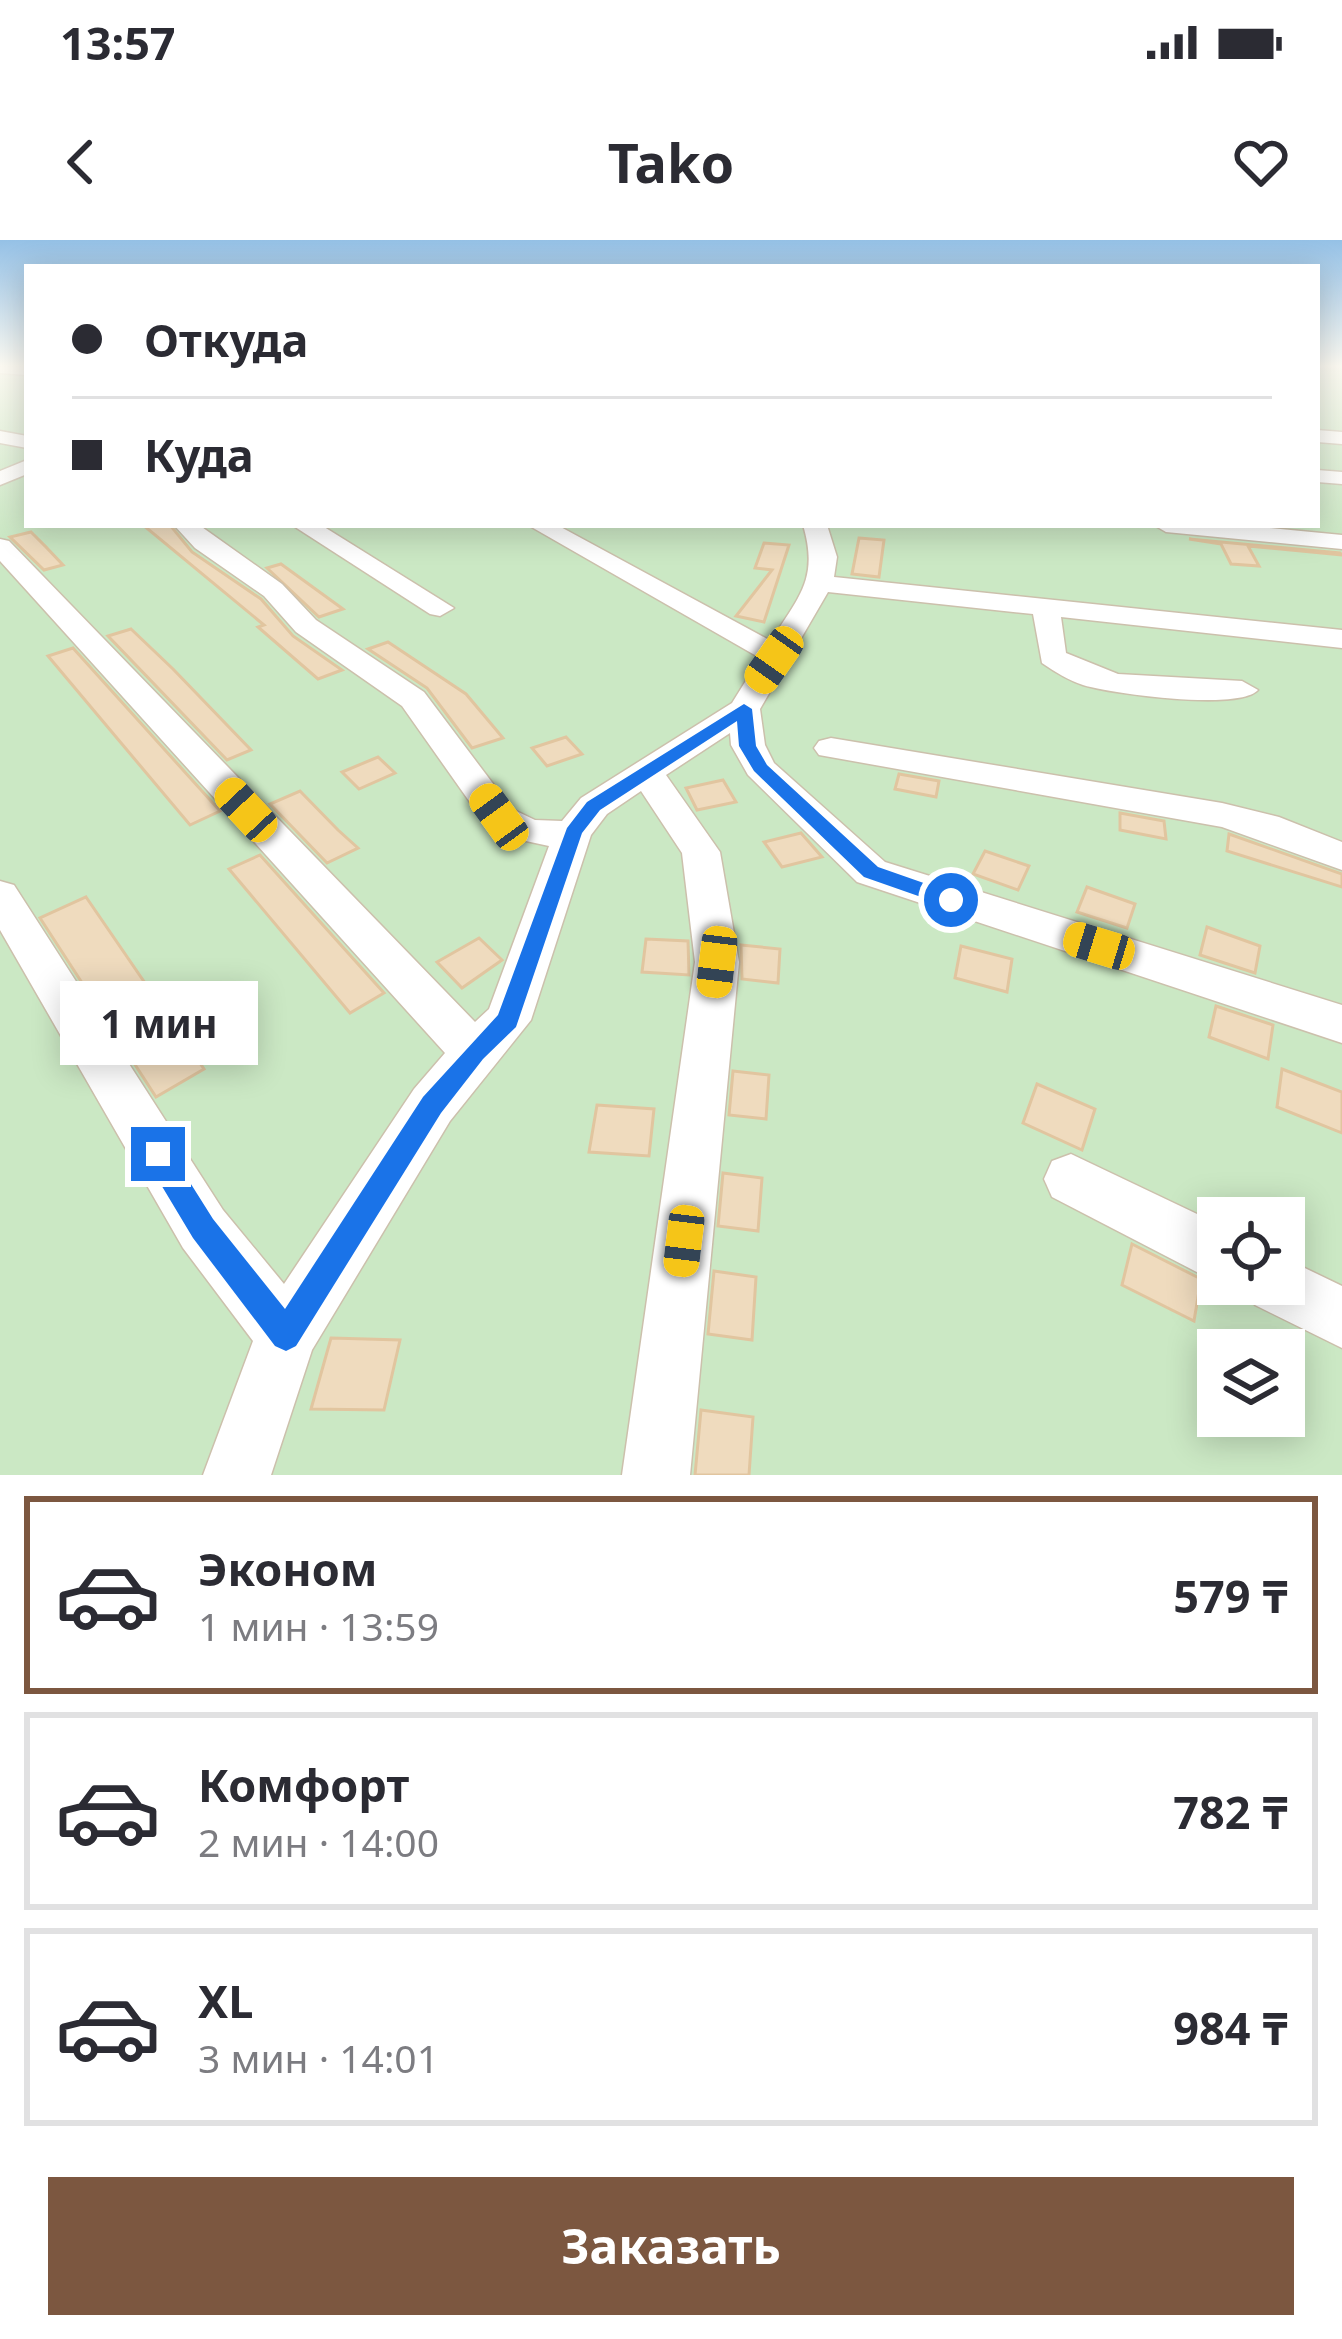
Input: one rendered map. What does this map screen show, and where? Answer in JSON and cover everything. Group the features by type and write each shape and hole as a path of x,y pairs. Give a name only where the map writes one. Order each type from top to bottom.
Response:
{"street":[{"path":"189,528 272,590 306,626 413,699 499,817 519,830 547,836 573,832"},
{"path":"309,528 440,608"},
{"path":"545,528 780,650"},
{"path":"237,1475 286,1335 432,1105 474,1052 508,1020 573,832 594,806 744,709 820,583 825,557 816,528"},
{"path":"1197,528 1342,542"},
{"path":"0,546 474,1052"},
{"path":"820,583 1342,639"},
{"path":"1046,609 1052,657 1072,674 1104,681 1242,690"},
{"path":"744,709 748,746 760,767 871,872 1342,1024"},
{"path":"831,748 1222,815 1266,826 1342,857"},
{"path":"647,774 701,852 717,962 656,1475"},
{"path":"0,896 203,1228 286,1335"},
{"path":"1071,1180 1197,1243"},
{"path":"1305,1299 1342,1318"}],"green space":[{"path":"0,425 24,425 24,528 1320,528 1320,425 1342,425 1342,1475 0,1475"}],"building":[{"path":"147,528 172,528 192,552 261,599 293,636 342,670 318,679 258,627 264,625"},
{"path":"31,532 63,565 44,570 10,537"},
{"path":"859,538 884,540 879,577 852,574"},
{"path":"1189,539 1342,555 1248,546 1259,566 1231,564 1221,544"},
{"path":"764,543 789,545 764,622 736,616 772,570 755,568"},
{"path":"281,564 343,609 319,617 267,568"},
{"path":"131,629 251,750 227,760 108,636"},
{"path":"388,642 466,694 503,738 472,748 427,688 368,649"},
{"path":"73,648 220,811 190,825 48,656"},
{"path":"566,737 582,754 547,766 532,748"},
{"path":"378,757 395,773 359,789 342,772"},
{"path":"899,774 939,781 936,797 895,789"},
{"path":"723,780 736,802 697,810 686,788"},
{"path":"300,791 358,848 327,863 270,804"},
{"path":"1120,813 1164,821 1166,839 1120,830"},
{"path":"801,833 822,857 782,867 764,842"},
{"path":"1229,834 1342,874 1342,887 1227,851"},
{"path":"985,851 1029,866 1018,890 973,874"},
{"path":"260,855 384,993 350,1013 229,869"},
{"path":"1087,887 1135,904 1127,928 1077,912"},
{"path":"86,897 204,1069 156,1097 40,918"},
{"path":"1207,927 1260,946 1255,973 1200,955"},
{"path":"479,938 502,960 462,988 437,962"},
{"path":"646,939 688,941 689,975 642,972"},
{"path":"741,945 780,949 778,983 742,979"},
{"path":"961,946 1012,959 1007,992 955,978"},
{"path":"1216,1006 1273,1025 1268,1059 1209,1037"},
{"path":"1282,1069 1342,1092 1342,1133 1277,1107"},
{"path":"733,1071 769,1075 766,1119 729,1115"},
{"path":"1037,1084 1095,1109 1082,1150 1023,1123"},
{"path":"597,1105 654,1109 649,1156 589,1152"},
{"path":"723,1173 762,1178 758,1231 718,1226"},
{"path":"1132,1244 1197,1277 1194,1321 1122,1285"},
{"path":"714,1271 756,1277 752,1340 708,1334"},
{"path":"331,1338 400,1340 384,1410 311,1409"},
{"path":"701,1410 753,1417 749,1475 695,1475"}],"route":[{"path":"158,1154 203,1228 286,1335 432,1105 474,1052 508,1020 573,832 594,806 744,709 748,746 760,767 871,872 951,900"}]}
